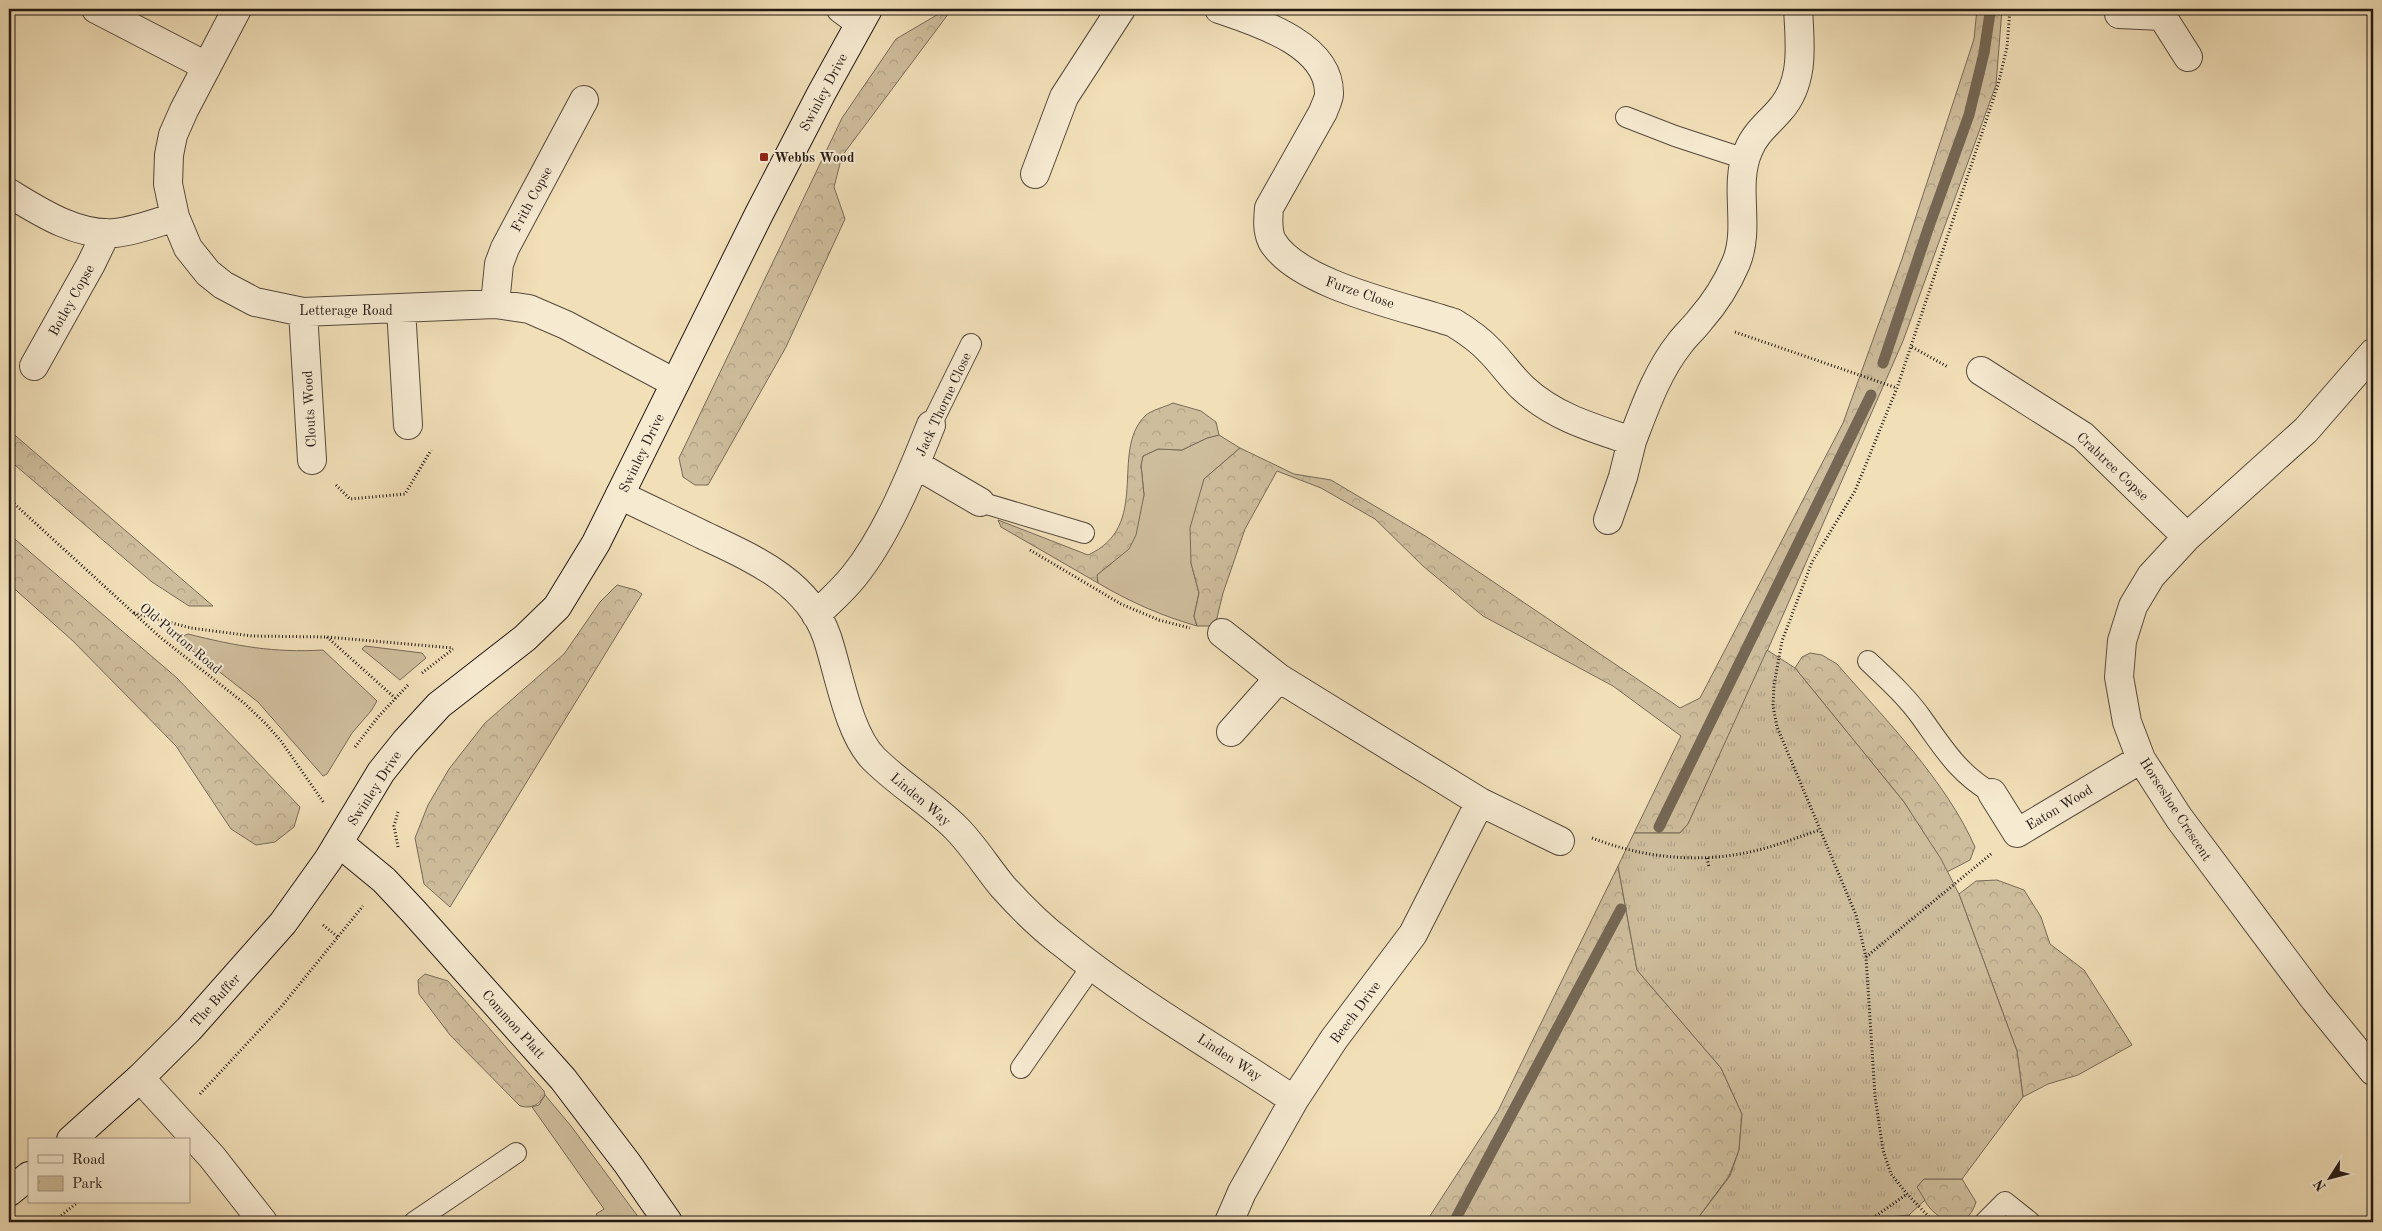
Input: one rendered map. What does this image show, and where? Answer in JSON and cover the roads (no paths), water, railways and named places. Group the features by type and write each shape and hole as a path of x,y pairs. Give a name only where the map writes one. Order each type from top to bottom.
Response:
{"street":[{"path":"96,9 206,66"},
{"name":"Letterage Road","path":"237,9 184,110 173,135 169,155 168,184 175,217 188,248 197,262 223,286 255,302 303,312 495,304 529,309 566,325 676,382"},
{"path":"1035,174 1064,97 1121,9"},
{"name":"Furze Close","path":"1219,9 1259,15 1316,58 1327,78 1329,95 1323,112 1269,208 1268,225 1272,240 1283,255 1306,271 1337,286 1454,323 1490,350 1523,388 1545,405 1568,419 1632,441"},
{"path":"1608,520 1623,477 1632,441 1654,386 1666,362 1680,342 1717,299 1737,260 1742,240 1740,186 1745,159 1753,139 1787,102 1795,87 1800,65 1798,9"},
{"path":"2119,14 2164,12 2188,57"},
{"name":"Swinley Drive","path":"339,843 385,767 422,723 454,693 536,629 557,608 596,543 763,206 856,13"},
{"name":"Frith Copse","path":"495,304 500,264 505,248 584,100"},
{"path":"9,193 32,207 76,227 106,234 134,229 175,217"},
{"name":"Botley Copse","path":"34,366 92,264 106,234"},
{"path":"401,309 408,425"},
{"name":"Clouts Wood","path":"303,312 312,460"},
{"name":"Horseshoe Crescent","path":"2371,1063 2243,906 2179,818 2141,758 2128,722 2119,677 2122,641 2133,606 2151,576 2187,537 2306,430 2373,354"},
{"name":"Crabtree Copse","path":"1982,371 2083,436 2187,537"},
{"name":"Jack Thorne Close","path":"816,615 854,577 873,550 916,464 931,425"},
{"name":"Jack Thorne Close","path":"916,464 980,502"},
{"name":"Linden Way","path":"620,495 757,560 801,593 816,615 826,635 854,727 862,744 873,758 940,812 959,831 1003,887 1060,942 1122,988 1294,1100"},
{"path":"1222,633 1280,678 1480,802 1560,841"},
{"path":"1231,732 1280,678"},
{"name":"Eaton Wood","path":"1992,793 2017,833 2141,758"},
{"name":"Beech Drive","path":"1229,1222 1242,1192 1294,1100 1334,1039 1413,934 1480,802"},
{"name":"Common Platt","path":"339,843 384,880 563,1079 627,1163 668,1222"},
{"name":"The Buffer","path":"73,1138 140,1078 189,1028 282,923 314,881 339,843"},
{"path":"140,1078 229,1177 263,1222"},
{"path":"9,1192 28,1177"}],"lane":[{"path":"1626,116 1675,136 1745,159"},
{"name":"Jack Thorne Close","path":"931,425 970,344"},
{"name":"Jack Thorne Close","path":"980,502 1084,533"},
{"path":"1868,661 1904,696 1958,768 1974,782 1992,793"},
{"path":"1021,1068 1092,966"},
{"path":"414,1222 516,1154"},
{"path":"1985,1222 2005,1202 2030,1222"}],"waterway":[{"path":"1883,363 1969,115 1984,53 1990,13"},
{"path":"1659,827 1871,395"},
{"path":"1454,1222 1621,909"}],"place":[{"name":"Webbs Wood","path":"764,157"}]}
